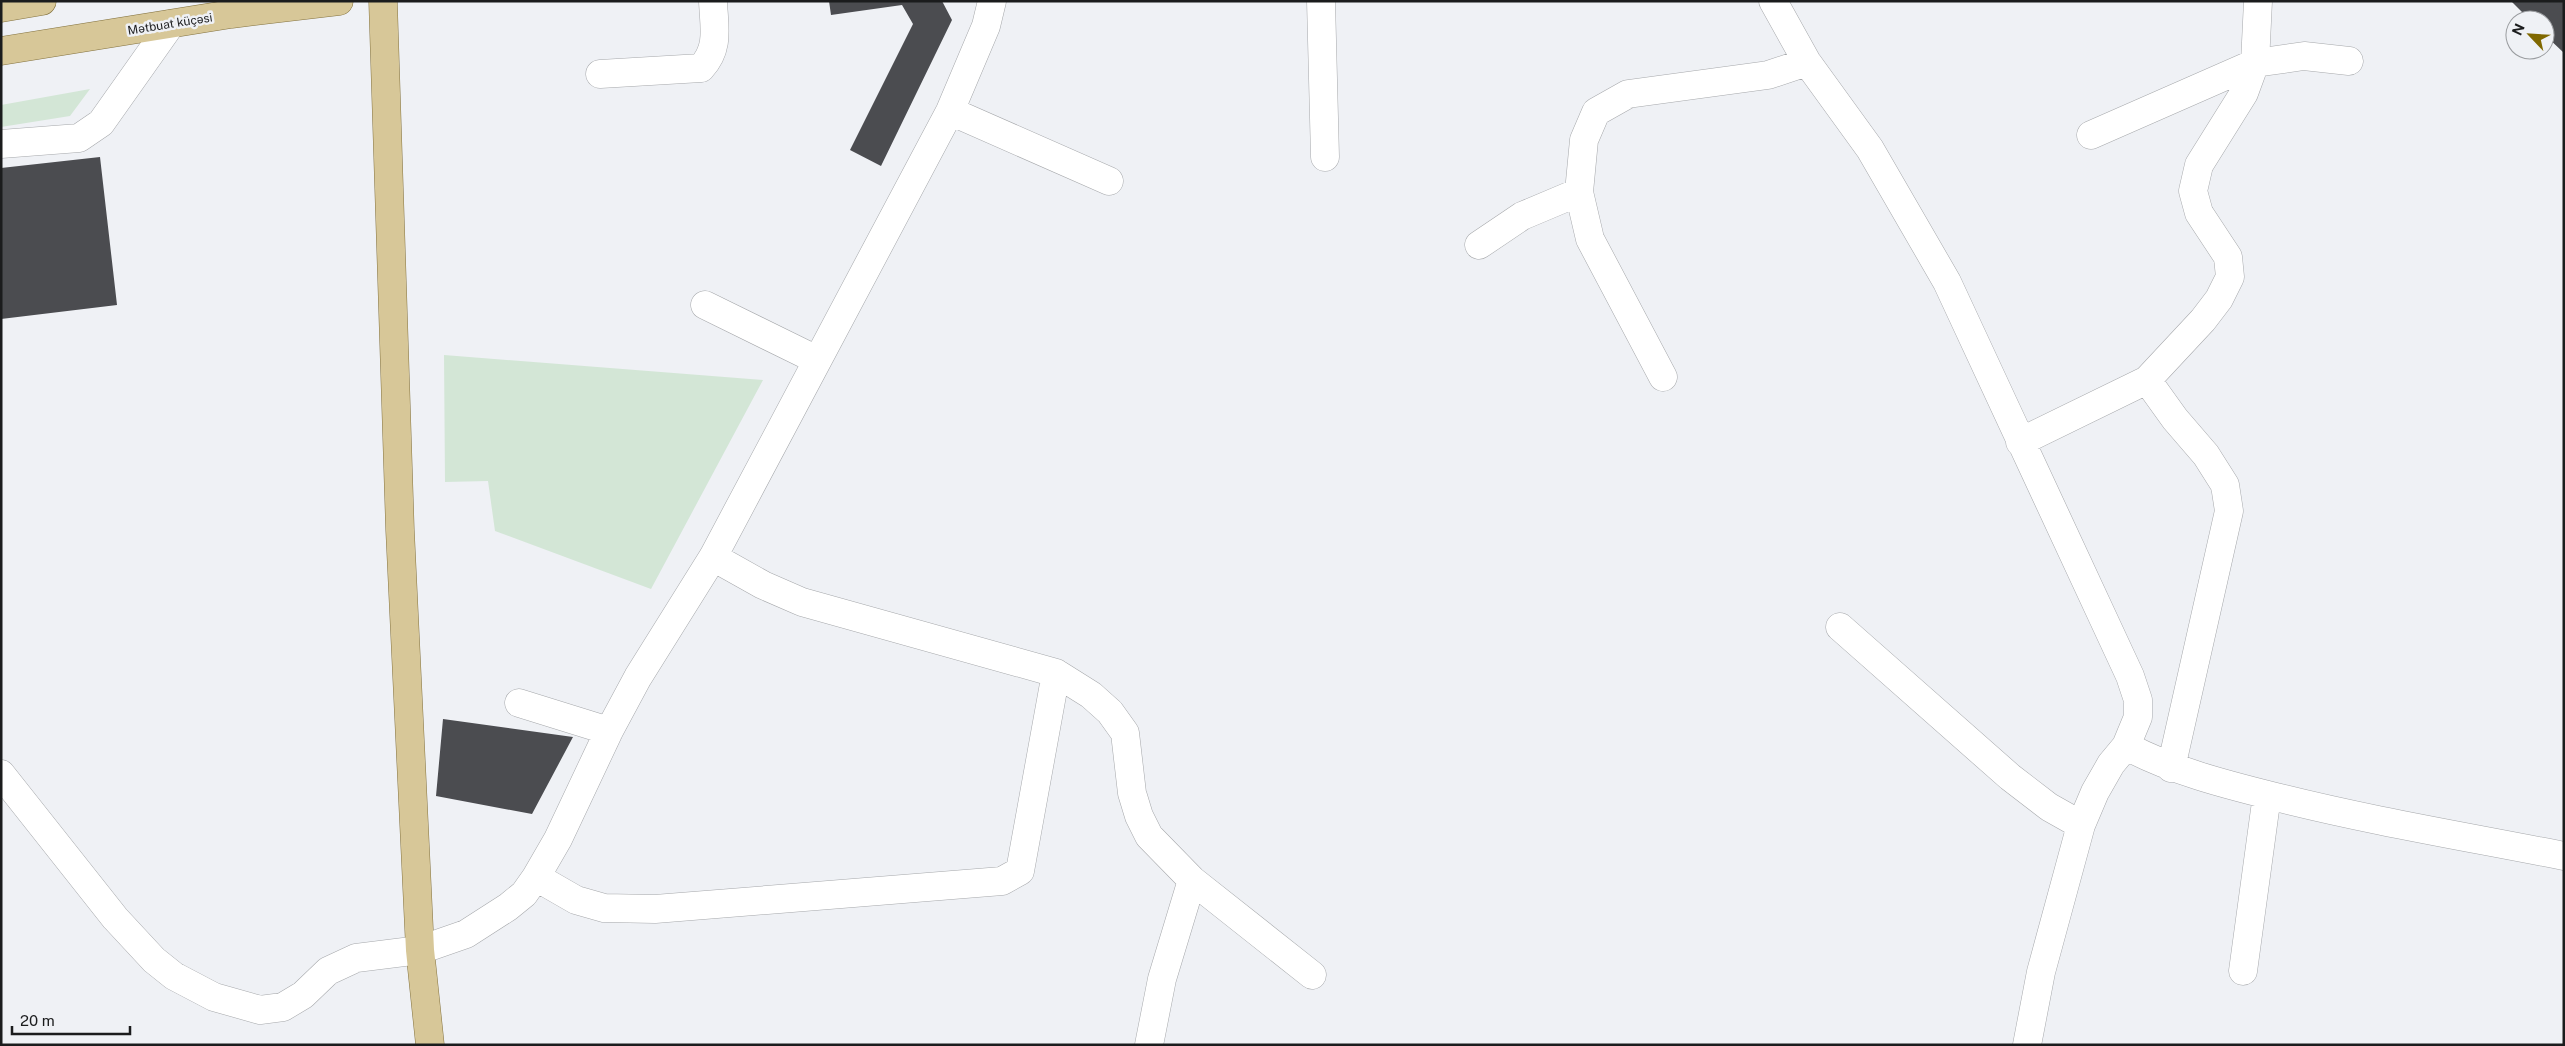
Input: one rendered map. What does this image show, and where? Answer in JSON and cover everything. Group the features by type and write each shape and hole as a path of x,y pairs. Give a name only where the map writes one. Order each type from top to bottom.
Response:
{"main road":[{"path":"1,8 42,1"},
{"name":"Mətbuat küçəsi","path":"1,51 171,24 339,1"},
{"path":"383,1 400,530 420,950 430,1045"}],"street":[{"path":"600,74 701,68 710,58 714,47 713,1"},
{"path":"1,774 115,918 154,960 174,976 214,997 260,1010 283,1007 303,995 328,971 356,958 420,950 466,934 508,907 524,894 536,878 558,840 609,730 638,677 713,558 950,111 986,26 992,1"},
{"path":"1321,1 1325,157"},
{"path":"1773,1 1807,62 1870,149 1947,282 2130,676 2138,700 2138,717 2126,746 2111,764 2095,792 2081,825 2041,972 2027,1045"},
{"path":"2020,442 2146,380 2203,320 2219,299 2230,277 2228,257 2199,213 2193,191 2199,166 2244,93 2255,63 2258,1"},
{"path":"1,144 79,138 94,128 102,122 171,24"},
{"path":"2090,135 2255,63 2304,56 2349,61"},
{"path":"1663,377 1590,239 1579,192 1584,140 1596,112 1628,94 1768,75 1807,62"},
{"path":"950,111 1109,181"},
{"path":"1479,245 1522,216 1579,192"},
{"path":"705,305 817,360"},
{"path":"2146,380 2174,419 2206,455 2225,485 2229,511 2171,768"},
{"path":"713,558 763,585 802,602 1056,673 1091,695 1110,712 1125,732 1132,793 1139,816 1149,836 1192,880 1312,975"},
{"path":"1840,626 2010,777 2049,807 2081,825"},
{"path":"536,878 576,900 604,908 655,909 1002,881 1020,871 1056,673"},
{"path":"519,703 609,730"},
{"path":"2126,746 2171,768 2267,795 2319,808 2564,856"},
{"path":"2243,971 2267,795"},
{"path":"1149,1045 1162,979 1192,880"}],"green space":[{"path":"90,89 70,116 1,127 1,105"},
{"path":"444,355 763,380 651,589 495,531 488,481 445,482"}],"building":[{"path":"829,1 942,1 952,20 881,166 850,150 913,24 902,5 831,15"},
{"path":"2511,1 2564,1 2564,53 2555,44 2555,10 2520,10"},
{"path":"100,157 117,305 1,319 1,168"},
{"path":"443,719 573,737 532,814 436,796"}]}
